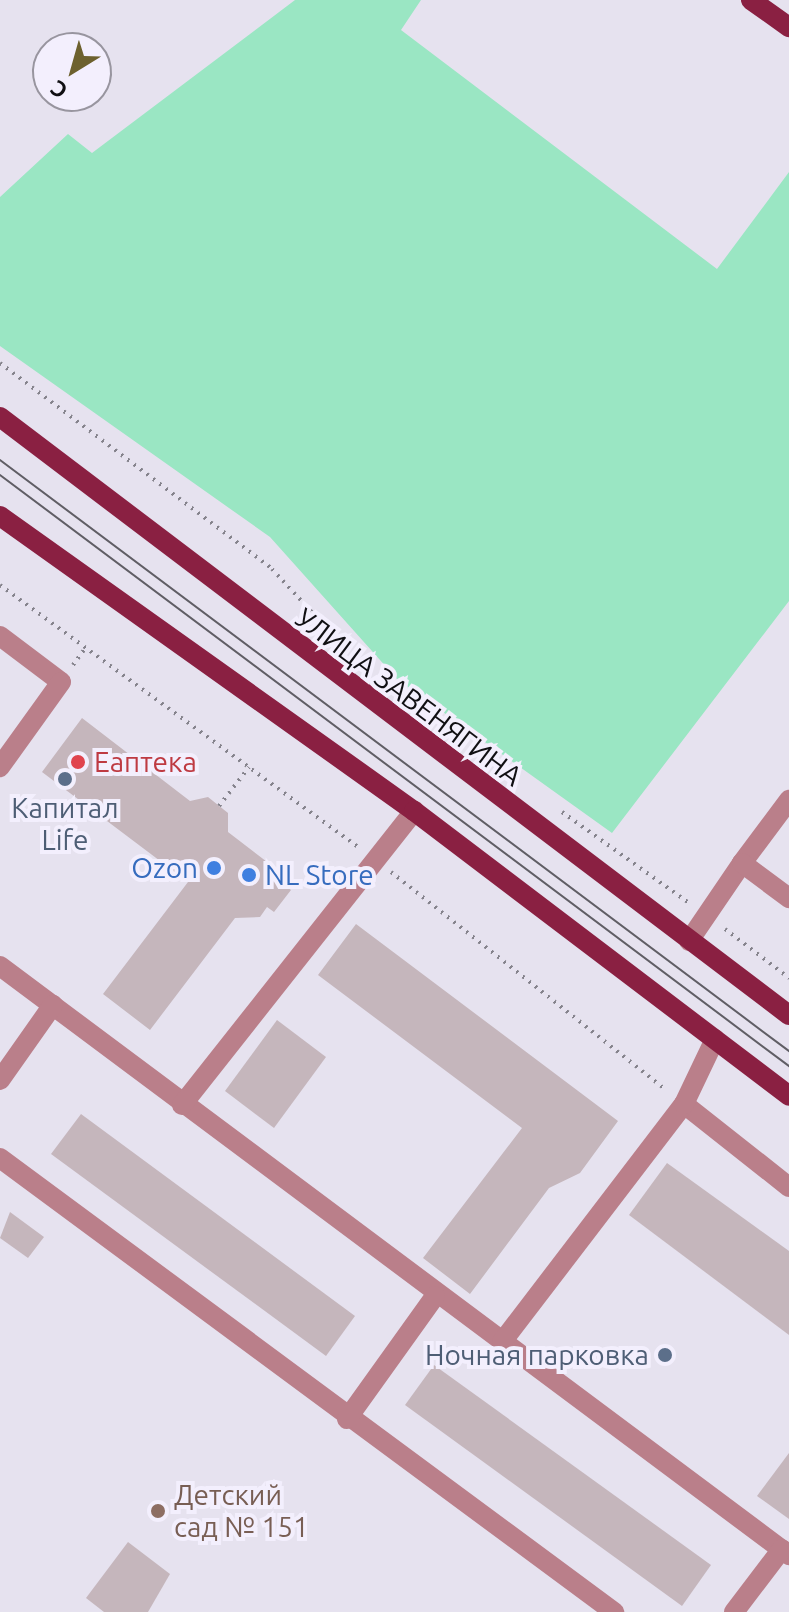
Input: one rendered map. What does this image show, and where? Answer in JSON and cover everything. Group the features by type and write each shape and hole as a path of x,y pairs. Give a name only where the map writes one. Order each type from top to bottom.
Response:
{"main road":[{"path":"751,0 789,27"},
{"name":"УЛИЦА ЗАВЕНЯГИНА","path":"0,417 789,1015"},
{"path":"0,516 414,811 789,1096"}],"lane":[{"path":"0,636 61,682 0,767"},
{"path":"689,941 742,863 787,805"},
{"path":"182,1105 378,862 414,811"},
{"path":"742,863 789,898"},
{"path":"0,966 435,1296 502,1342 785,1552 734,1612"},
{"path":"0,1080 53,1005"},
{"path":"502,1342 684,1104 715,1039"},
{"path":"684,1104 789,1187"},
{"path":"0,1158 347,1419 614,1612"},
{"path":"347,1419 435,1296"}],"path":[{"path":"0,363 272,569 357,662"},
{"path":"0,585 378,862 684,1104"},
{"path":"69,670 86,647"},
{"path":"219,806 250,766"},
{"path":"550,804 789,978"}],"green space":[{"path":"295,0 421,0 401,30 717,269 789,172 789,601 612,833 397,679 270,537 0,346 0,197 68,134 92,153"}],"building":[{"path":"82,718 190,801 208,797 228,813 228,832 288,878 283,884 291,890 274,912 267,907 260,917 235,918 150,1030 103,994 188,882 42,772"},
{"path":"356,924 618,1121 580,1173 549,1188 470,1294 423,1258 522,1128 318,975"},
{"path":"277,1020 326,1057 274,1128 225,1091"},
{"path":"81,1114 355,1316 326,1356 51,1154"},
{"path":"667,1163 789,1251 789,1335 629,1215"},
{"path":"10,1212 44,1237 28,1258 0,1238"},
{"path":"434,1365 711,1565 682,1606 405,1405"},
{"path":"789,1453 789,1519 757,1496"},
{"path":"128,1542 170,1574 148,1612 104,1612 86,1598"}],"tram line":[{"path":"0,460 789,1051"},
{"path":"0,475 789,1066"}],"place":[{"name":"Еаптека","path":"78,762"},
{"name":"Капитал Life","path":"65,779"},
{"name":"Ozon","path":"214,868"},
{"name":"NL Store","path":"249,875"},
{"name":"Ночная парковка","path":"665,1355"},
{"name":"Детский сад № 151","path":"158,1511"}]}
